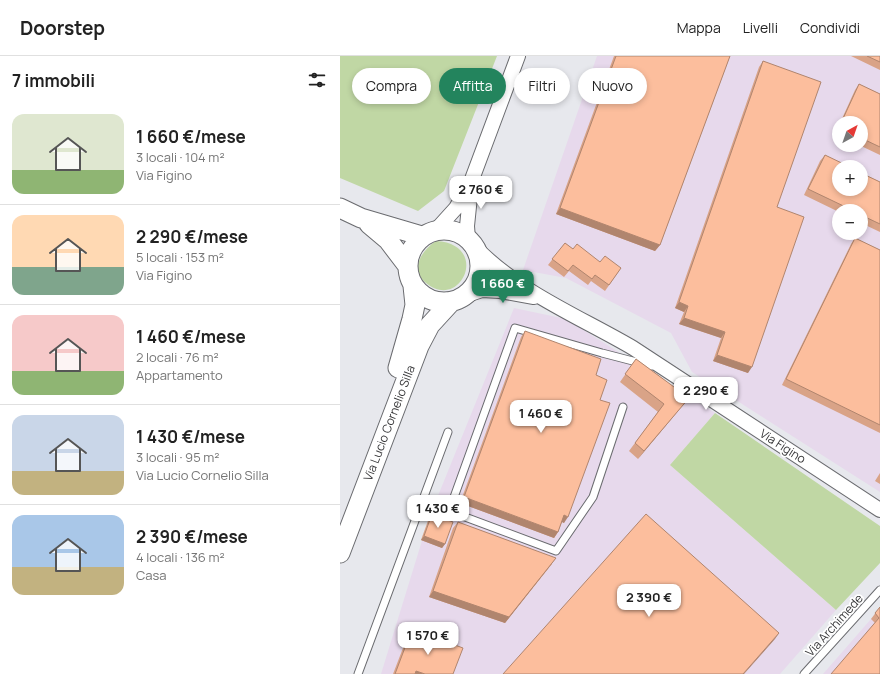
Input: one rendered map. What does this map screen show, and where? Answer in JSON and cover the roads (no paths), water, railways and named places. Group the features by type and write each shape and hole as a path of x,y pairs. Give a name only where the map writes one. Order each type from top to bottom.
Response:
{"street":[{"name":"Via Lucio Cornelio Silla","path":"340,516 400,362 414,312 415,305 413,286 407,266 411,249 415,242 429,233 456,208 471,182 518,56"},
{"name":"Via Lucio Cornelio Silla","path":"340,553 419,346 430,325 474,286 480,270 479,259 467,226 471,182"},
{"name":"Via Lucio Cornelio Silla","path":"340,208 361,218 429,233 454,230 472,243"},
{"name":"Via Lucio Cornelio Silla","path":"361,218 388,240 407,266"},
{"name":"Via Figino","path":"472,243 488,261 541,298 603,330 880,510"},
{"path":"413,286 425,297 433,300 442,302 458,299"},
{"name":"Via Figino","path":"458,299 482,290 500,291 541,298"}],"lane":[{"path":"623,407 593,497 556,551 450,511 515,328 665,369"},
{"path":"358,674 448,432"},
{"name":"Via Archimede","path":"804,674 880,590"}]}
